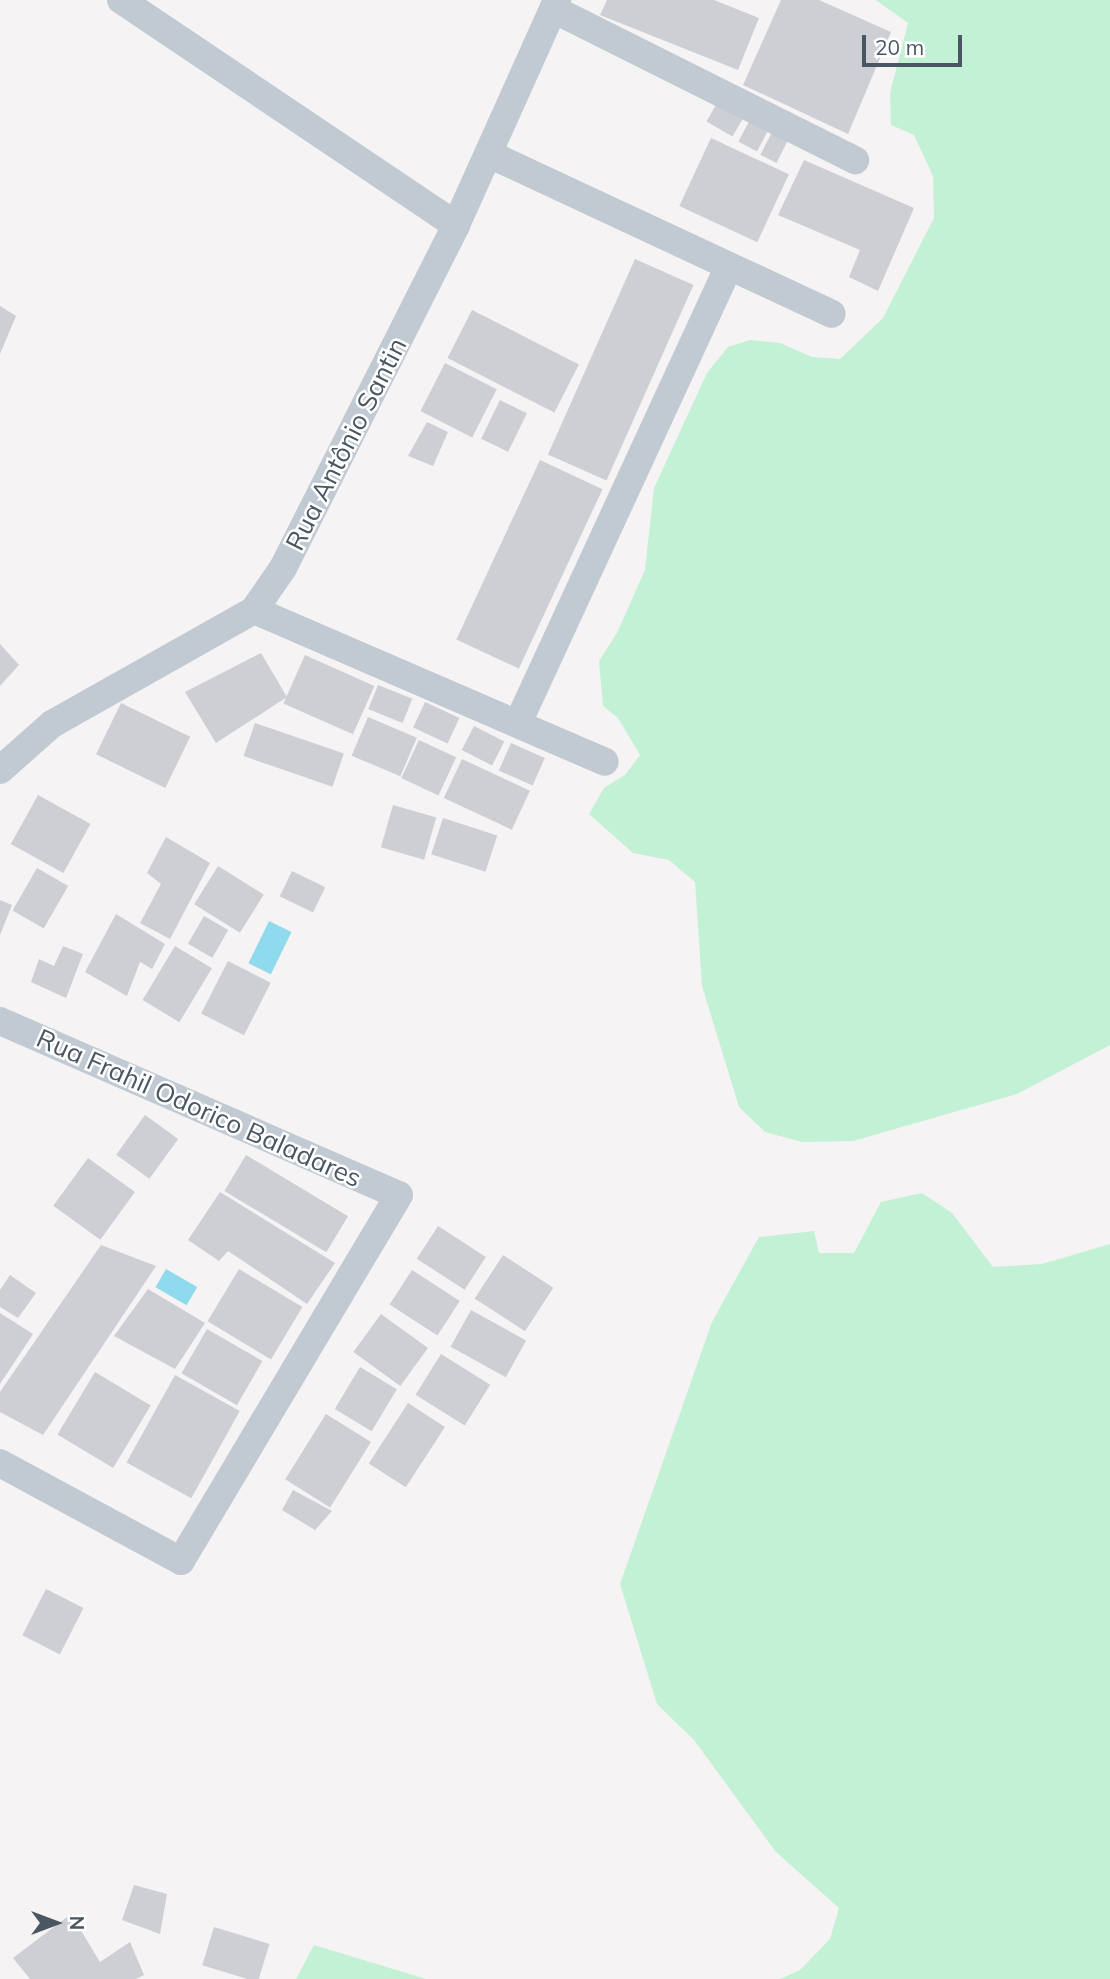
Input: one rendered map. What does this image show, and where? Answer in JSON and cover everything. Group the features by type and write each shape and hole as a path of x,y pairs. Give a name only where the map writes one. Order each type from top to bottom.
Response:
{"street":[{"path":"121,0 456,225"},
{"path":"554,5 855,160"},
{"name":"Rua Antônio Santin","path":"0,770 52,724 254,610 283,568 456,225 554,5"},
{"path":"489,154 728,268 832,314"},
{"path":"518,723 728,268"},
{"path":"254,610 605,762"},
{"name":"Rua Frahil Odorico Baladares","path":"0,1021 399,1195 181,1561 0,1463"}],"green space":[{"path":"876,0 1110,0 1110,1045 1017,1094 853,1141 802,1142 765,1132 739,1107 702,986 695,882 669,860 633,853 589,814 604,788 625,775 640,755 618,718 603,706 599,661 617,633 645,570 654,488 707,373 728,347 750,340 780,343 812,357 840,359 883,318 934,218 933,176 914,135 891,125 890,93 908,23"},
{"path":"922,1193 952,1213 993,1267 1042,1264 1110,1244 1110,1979 780,1979 800,1970 830,1939 839,1908 776,1852 694,1740 657,1704 620,1584 712,1322 759,1237 814,1231 819,1253 854,1253 881,1202"},
{"path":"314,1945 426,1979 296,1979"}],"water":[{"path":"269,921 291,932 271,974 248,963"},
{"path":"166,1269 197,1287 187,1305 156,1287"}],"building":[{"path":"607,0 714,0 759,18 738,70 600,15"},
{"path":"781,0 819,0 891,32 848,134 743,85"},
{"path":"720,98 746,113 732,136 706,121"},
{"path":"752,116 771,126 757,151 738,142"},
{"path":"774,128 790,136 776,163 760,155"},
{"path":"711,138 789,174 757,242 679,206"},
{"path":"804,160 914,208 878,291 849,277 860,250 778,215"},
{"path":"635,259 693,285 606,481 548,454"},
{"path":"0,306 16,316 0,354"},
{"path":"472,310 579,364 554,413 447,358"},
{"path":"445,363 497,389 472,437 420,411"},
{"path":"500,400 527,413 508,452 481,439"},
{"path":"427,422 448,432 433,466 408,456"},
{"path":"540,460 603,489 519,669 456,639"},
{"path":"0,644 19,665 0,686"},
{"path":"261,653 287,697 216,743 185,692"},
{"path":"305,655 374,686 353,734 283,703"},
{"path":"378,685 412,699 403,723 368,709"},
{"path":"425,702 459,718 448,743 413,727"},
{"path":"121,703 190,737 165,788 96,754"},
{"path":"368,717 417,738 400,776 352,756"},
{"path":"255,723 344,754 332,787 244,756"},
{"path":"474,726 504,741 492,765 462,750"},
{"path":"419,740 456,757 438,795 401,778"},
{"path":"511,743 545,758 533,785 499,770"},
{"path":"462,759 530,791 512,830 444,798"},
{"path":"38,795 90,824 63,873 11,844"},
{"path":"393,805 436,817 424,860 381,847"},
{"path":"443,818 497,836 485,872 431,854"},
{"path":"166,837 210,863 170,939 140,923 161,884 147,873"},
{"path":"218,866 264,895 240,933 194,904"},
{"path":"37,868 68,886 44,928 12,910"},
{"path":"292,871 325,887 313,912 280,896"},
{"path":"0,900 12,905 0,935"},
{"path":"116,914 165,944 152,969 140,962 127,996 85,972"},
{"path":"204,916 228,930 212,958 188,944"},
{"path":"63,946 83,954 66,998 31,982 39,959 54,966"},
{"path":"175,946 212,968 179,1022 143,1000"},
{"path":"228,961 271,983 244,1035 201,1014"},
{"path":"145,1115 178,1139 149,1179 116,1155"},
{"path":"246,1155 348,1216 326,1252 224,1191"},
{"path":"88,1158 135,1192 100,1240 53,1206"},
{"path":"220,1192 335,1263 307,1304 228,1251 219,1261 188,1240"},
{"path":"438,1226 486,1257 465,1290 417,1259"},
{"path":"101,1245 156,1266 43,1435 0,1412 0,1392"},
{"path":"503,1255 553,1288 525,1331 475,1299"},
{"path":"239,1269 302,1307 271,1359 208,1321"},
{"path":"412,1270 460,1301 437,1335 390,1304"},
{"path":"10,1275 36,1293 18,1318 0,1307 0,1290"},
{"path":"148,1289 205,1323 175,1369 114,1336"},
{"path":"471,1310 526,1341 506,1377 451,1347"},
{"path":"0,1313 33,1334 0,1384"},
{"path":"381,1314 428,1348 400,1386 353,1352"},
{"path":"207,1329 262,1361 237,1405 182,1373"},
{"path":"441,1354 490,1385 465,1425 416,1395"},
{"path":"360,1367 397,1389 372,1431 335,1409"},
{"path":"95,1372 151,1405 113,1468 57,1435"},
{"path":"175,1375 240,1411 191,1498 127,1462"},
{"path":"408,1403 445,1427 406,1487 369,1463"},
{"path":"326,1414 371,1442 330,1507 285,1479"},
{"path":"293,1490 332,1511 315,1530 282,1510"},
{"path":"46,1589 83,1608 60,1654 22,1635"},
{"path":"134,1885 167,1894 160,1934 122,1920"},
{"path":"71,1914 100,1962 130,1942 144,1975 136,1979 30,1979 13,1958"},
{"path":"214,1927 269,1944 259,1979 247,1979 202,1965"}]}
